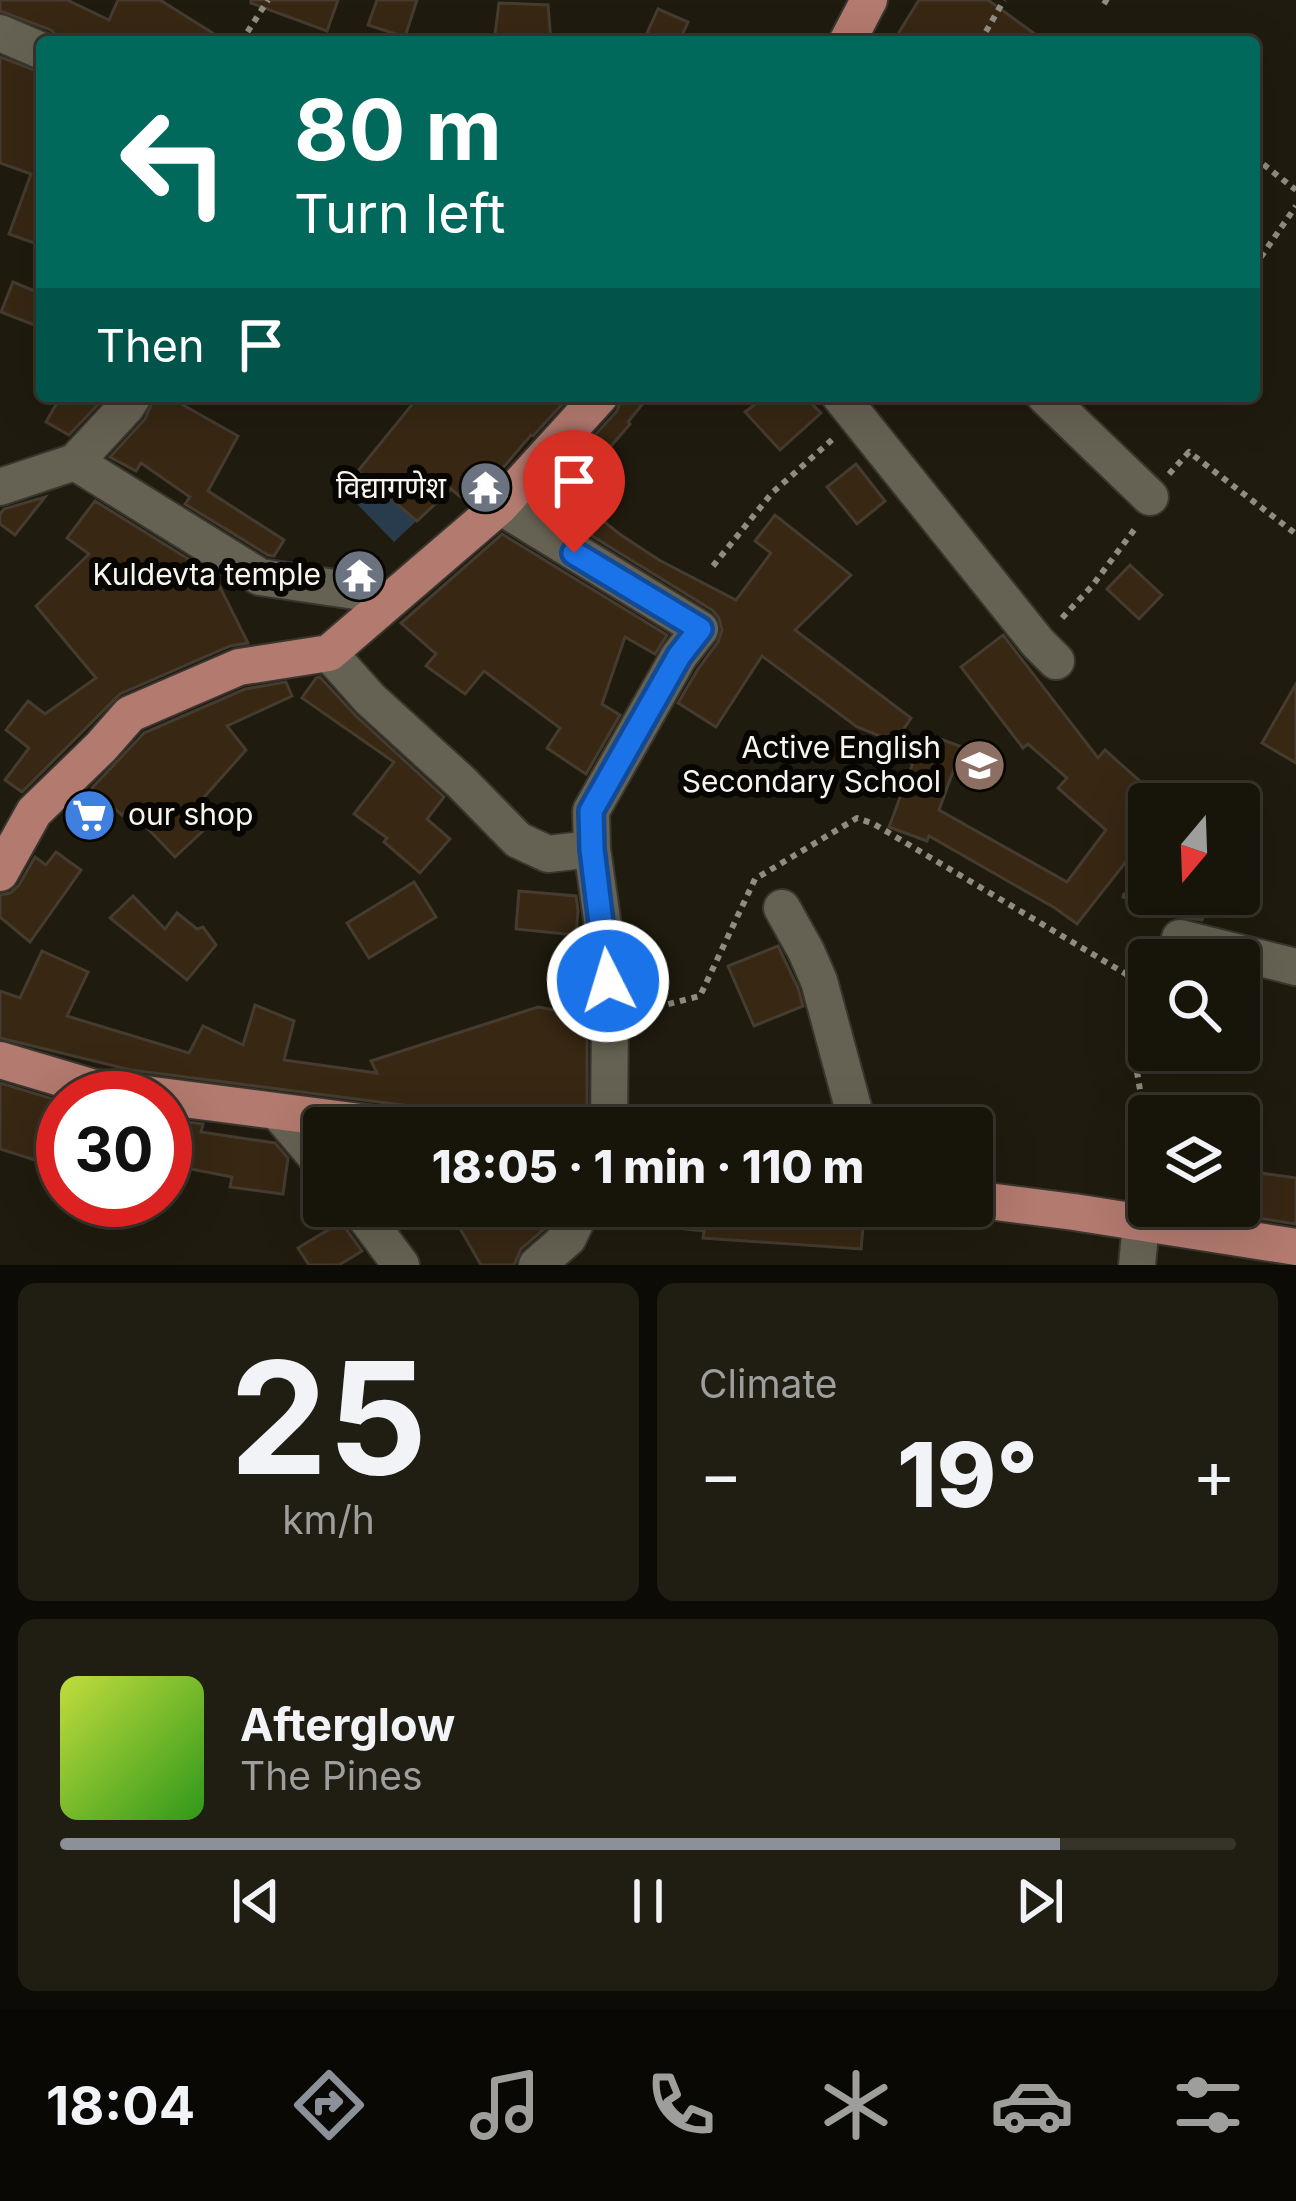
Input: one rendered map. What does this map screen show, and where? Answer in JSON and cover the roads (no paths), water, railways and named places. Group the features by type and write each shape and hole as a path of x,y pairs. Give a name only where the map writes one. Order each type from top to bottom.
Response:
{"main road":[{"path":"850,36 869,0"},
{"path":"0,873 34,812 130,714 239,667 328,653 500,506 594,402"},
{"path":"0,1060 92,1087 303,1115"},
{"path":"993,1201 1128,1222"},
{"path":"1161,1227 1296,1247"}],"street":[{"path":"0,34 36,49"},
{"path":"0,487 74,462 129,402"},
{"path":"1051,402 1150,497"},
{"path":"849,406 1047,652"},
{"path":"74,462 260,577 362,592 382,607"},
{"path":"500,506 700,629 679,656 591,811 606,947 609,1107"},
{"path":"328,653 518,840 548,854 592,849"},
{"path":"782,908 819,981 854,1107"},
{"path":"1180,938 1296,967"},
{"path":"278,1112 303,1141"},
{"path":"372,1227 400,1265"},
{"path":"537,1265 568,1238 573,1227"},
{"path":"1137,1265 1141,1227"}],"water":[{"path":"393,460 443,496 394,542 355,502"}],"place":[{"name":"विद्यागणेश","path":"485,488"},
{"name":"Kuldevta temple","path":"360,575"},
{"name":"Active English Secondary School","path":"980,765"},
{"name":"our shop","path":"89,815"}]}
